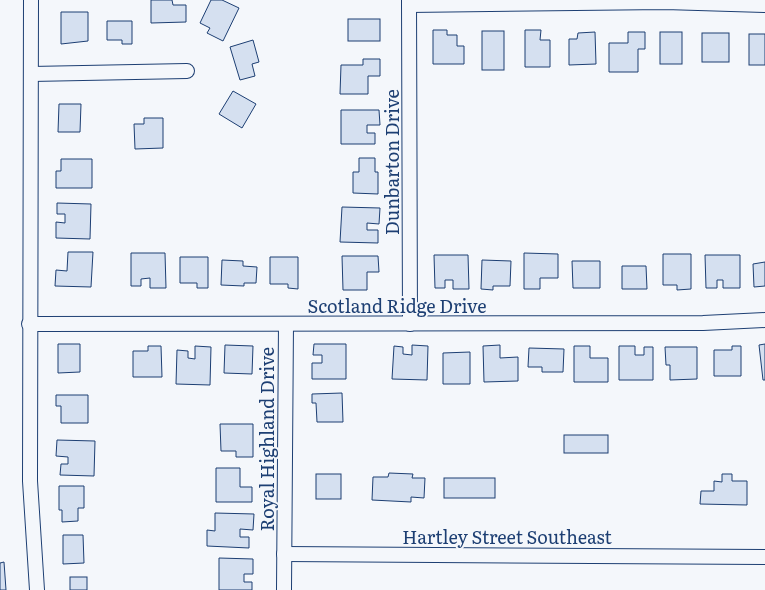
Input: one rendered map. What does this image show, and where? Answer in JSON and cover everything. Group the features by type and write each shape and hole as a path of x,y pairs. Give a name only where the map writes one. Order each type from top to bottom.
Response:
{"street":[{"path":"31,0 30,481 37,590"},
{"path":"409,3 665,2 765,5"},
{"name":"Dunbarton Drive","path":"409,3 410,324"},
{"path":"31,74 187,71"},
{"name":"Scotland Ridge Drive","path":"29,324 703,323 765,320"},
{"name":"Royal Highland Drive","path":"284,554 286,324"},
{"path":"284,554 284,590"},
{"name":"Hartley Street Southeast","path":"284,554 765,557"}],"building":[{"path":"151,0 172,0 173,5 186,5 186,22 151,23"},
{"path":"211,0 222,0 239,8 223,41 207,33 210,28 200,23"},
{"path":"61,12 88,12 88,41 61,44"},
{"path":"348,19 380,19 380,41 348,41"},
{"path":"107,21 132,21 132,44 122,44 122,40 107,40"},
{"path":"433,30 447,30 447,35 457,35 457,46 464,46 464,64 433,64"},
{"path":"525,30 541,30 540,40 550,40 550,67 525,67"},
{"path":"482,31 504,31 504,70 482,70"},
{"path":"595,32 596,64 569,65 569,39 577,39 578,33"},
{"path":"628,32 645,32 645,49 638,49 638,72 609,72 609,43 628,43"},
{"path":"660,32 682,32 682,64 660,64"},
{"path":"702,33 729,33 729,62 702,62"},
{"path":"749,34 765,34 765,65 749,65"},
{"path":"253,40 259,62 252,64 255,76 240,80 230,47"},
{"path":"363,59 380,59 380,76 368,76 368,94 340,94 341,65 363,65"},
{"path":"233,91 256,104 242,128 219,114"},
{"path":"59,104 81,104 80,132 58,132"},
{"path":"341,110 379,110 380,125 367,125 367,133 375,133 375,144 341,144"},
{"path":"144,118 163,118 163,148 135,149 134,124 144,124"},
{"path":"359,158 375,158 375,172 378,172 378,194 353,193 353,172 359,172"},
{"path":"61,159 92,159 92,188 56,188 56,171 61,171"},
{"path":"57,203 91,204 90,239 56,238 56,222 65,223 65,214 57,214"},
{"path":"342,207 380,208 379,224 367,223 367,230 378,230 378,243 340,242"},
{"path":"68,252 93,252 91,287 55,286 56,270 67,271"},
{"path":"131,253 165,253 166,288 150,288 150,278 141,279 141,286 131,286"},
{"path":"524,253 558,254 558,278 540,278 540,289 524,289"},
{"path":"663,254 691,254 691,289 677,290 677,285 663,285"},
{"path":"434,255 468,255 469,289 453,289 453,280 445,280 445,288 435,288"},
{"path":"705,255 740,255 740,288 723,288 723,280 717,280 717,288 706,288"},
{"path":"342,256 378,256 379,272 367,272 367,290 343,290"},
{"path":"180,257 208,257 208,288 197,288 197,283 180,283"},
{"path":"270,257 298,257 298,289 288,288 288,284 270,284"},
{"path":"222,260 243,261 243,266 257,267 256,283 244,283 244,286 221,285"},
{"path":"482,260 511,261 510,286 493,286 493,290 481,289"},
{"path":"572,261 600,261 600,288 573,288"},
{"path":"765,262 765,286 754,287 753,264"},
{"path":"622,266 646,266 647,289 622,289"},
{"path":"58,344 80,344 80,372 58,373"},
{"path":"314,344 346,344 346,379 312,379 312,363 322,363 322,355 313,355"},
{"path":"765,344 765,380 763,380 759,345"},
{"path":"225,345 253,346 252,374 224,373"},
{"path":"412,345 428,346 427,380 392,379 394,346 403,347 403,354 412,355"},
{"path":"500,345 500,358 518,357 518,381 484,382 483,346"},
{"path":"148,346 161,346 162,377 133,377 133,351 148,351"},
{"path":"195,346 211,347 210,385 176,384 177,350 188,351 188,358 195,359"},
{"path":"574,346 590,346 590,358 608,358 608,382 574,382"},
{"path":"619,346 635,346 635,355 644,355 644,347 653,347 653,380 619,380"},
{"path":"732,346 741,346 741,376 714,376 714,350 732,350"},
{"path":"665,347 697,347 697,379 670,380 670,365 666,365"},
{"path":"529,348 564,349 563,372 542,372 542,367 528,367"},
{"path":"470,352 470,384 443,384 443,353"},
{"path":"342,393 343,422 317,422 316,403 312,403 312,394"},
{"path":"56,395 88,395 88,423 61,423 61,406 56,406"},
{"path":"220,424 253,424 253,457 236,457 236,451 221,451"},
{"path":"564,435 608,435 608,453 564,453"},
{"path":"57,440 95,441 94,476 60,475 61,464 68,464 68,457 56,456"},
{"path":"216,468 240,468 240,487 252,487 252,502 216,502"},
{"path":"389,473 413,474 412,478 425,478 424,498 411,497 411,502 372,500 373,477 388,477"},
{"path":"316,474 341,474 341,499 316,499"},
{"path":"722,474 732,474 732,481 747,481 747,505 700,504 701,491 714,491 714,481 722,482"},
{"path":"444,478 495,478 495,498 444,498"},
{"path":"59,486 84,486 84,508 78,508 78,521 62,522 62,510 59,510"},
{"path":"215,513 254,514 253,530 240,529 240,537 249,537 249,548 207,546 207,530 215,531"},
{"path":"63,535 83,535 84,563 63,564"},
{"path":"219,558 253,559 253,574 244,574 244,582 252,582 252,590 219,590"},
{"path":"4,562 6,590 0,590 0,563"},
{"path":"70,577 87,577 87,590 70,590"}]}
